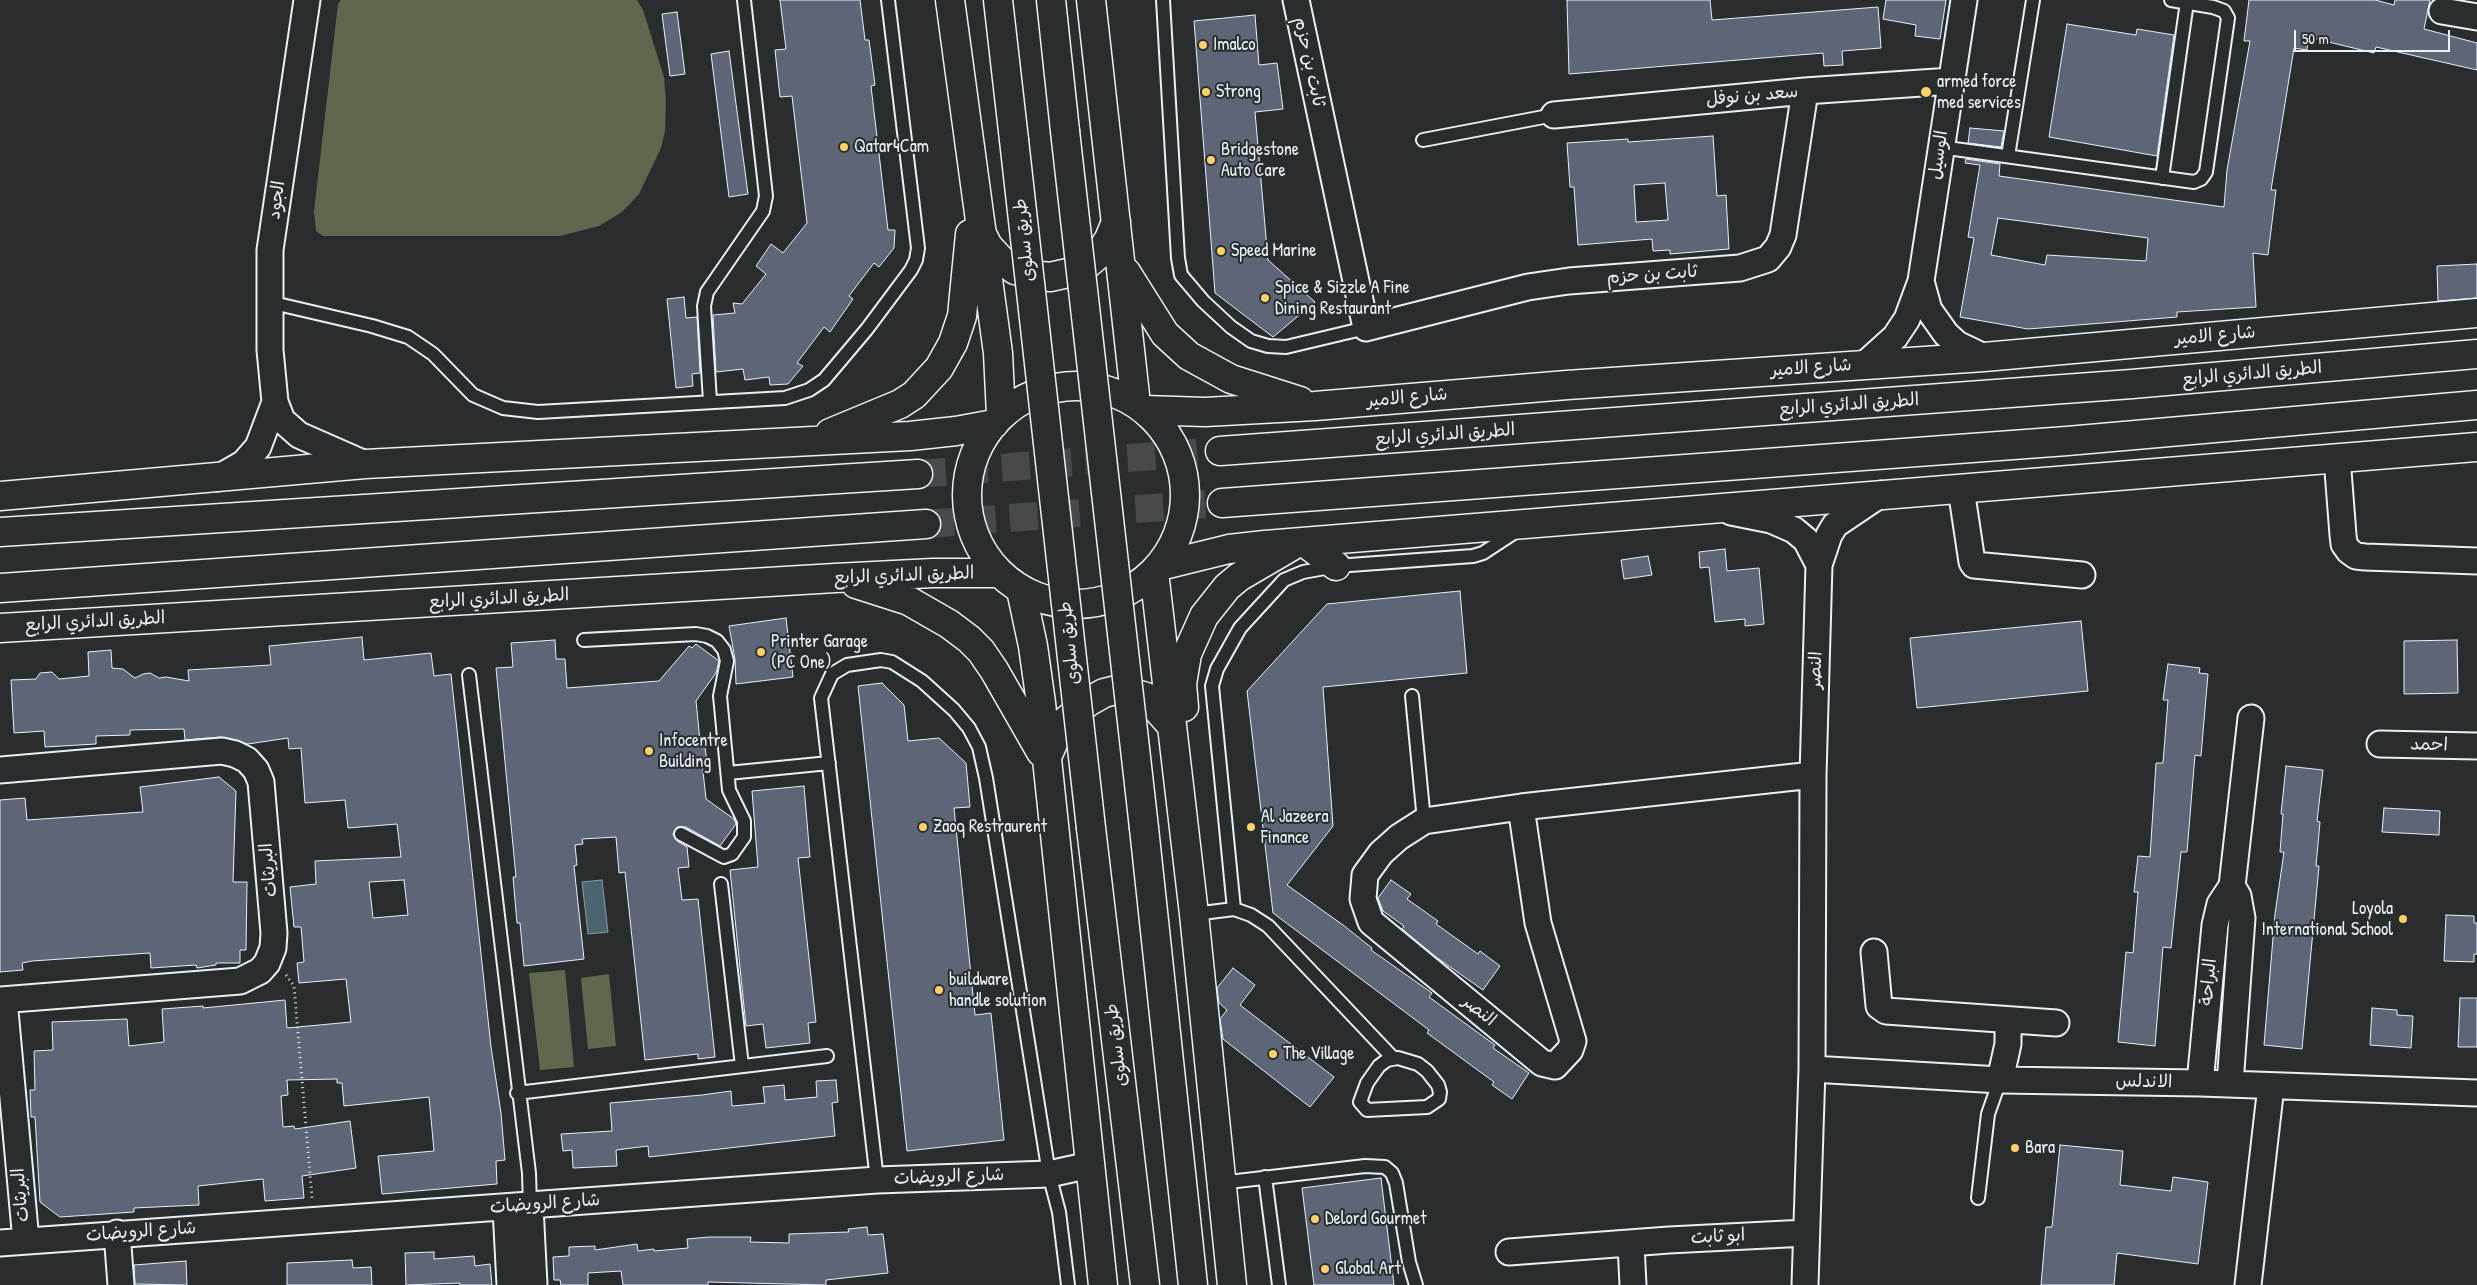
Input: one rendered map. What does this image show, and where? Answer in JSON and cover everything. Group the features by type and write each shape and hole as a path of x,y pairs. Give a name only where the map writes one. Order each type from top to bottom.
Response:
{"main road":[{"path":"950,0 976,203 998,353 998,419"},
{"name":"طريق سلوى","path":"998,0 1091,828 1145,1285"},
{"path":"1051,0 1193,1285"},
{"path":"1091,0 1116,222 1141,407"},
{"path":"813,441 900,404 914,394 939,368 953,342 962,316 968,252 976,203"},
{"path":"980,230 988,246 1008,265 1032,275 1050,276 1068,273 1085,266 1104,247 1116,222"},
{"path":"1121,262 1165,334 1189,356 1231,379 1315,406"},
{"name":"شارع الامير","path":"1141,407 1205,412 1315,406 1577,384 1984,357 2477,313"},
{"name":"الطريق الدائري الرابع","path":"1220,451 2132,384 2477,354"},
{"path":"1085,386 1103,390 1141,407 1159,423 1170,439 1179,456 1184,475 1184,514 1171,550 1157,569 1131,590 1104,601 1075,605 1047,601 1022,590 999,573 986,557 976,539 970,520 967,499 968,479 973,459 982,440 998,419 1018,402 1058,387 1085,386"},
{"path":"1222,502 2067,441 2477,405"},
{"path":"0,496 365,464 910,436 956,431 998,419"},
{"path":"1157,569 1229,549 1301,542 2477,447"},
{"path":"0,532 918,474"},
{"path":"0,588 926,524"},
{"path":"1301,542 1336,566"},
{"path":"1182,816 1190,795 1182,684 1190,645 1204,616 1227,587 1239,577 1301,542"},
{"path":"1157,569 1171,725 1194,914 1220,1183 1232,1285"},
{"name":"الطريق الدائري الرابع","path":"4,631 934,572 999,573"},
{"path":"835,578 909,601 949,624 969,639 981,651 994,670 1046,760"},
{"name":"طريق سلوى","path":"1022,590 1034,656 1103,1285"},
{"path":"1046,760 1061,725 1088,702 1104,693 1120,689 1146,698 1171,725"}],"street":[{"name":"الجود","path":"307,0 270,250 269,302 276,402 282,420 290,429 327,449 365,464"},
{"name":"ثابت بن حزم","path":"1296,0 1366,328 1528,287 1569,281 1740,268 1768,259 1778,247 1783,234 1806,91"},
{"name":"الوسيل","path":"1865,364 1895,337 1910,313 1922,281 1940,147 1964,0"},
{"path":"2442,11 2477,17"},
{"name":"سعد بن نوفل","path":"1554,115 1806,91 1951,81"},
{"name":"الوسيل","path":"1922,281 1929,310 1946,334 1970,352 1984,357"},
{"name":"الجود","path":"217,478 244,464 258,447 276,402"},
{"path":"2337,458 2344,544 2349,551 2356,556 2365,557 2477,561"},
{"path":"1961,489 1974,565 2082,574"},
{"name":"النصر","path":"1805,1285 1812,1069 1813,775 1819,565 1829,535 1835,525 1881,494"},
{"name":"النصر","path":"1713,509 1771,520 1794,530 1806,540 1819,565"},
{"name":"البراحة","path":"2200,1083 2216,914 2232,886 2251,718"},
{"name":"احمد","path":"2380,744 2477,746"},
{"name":"البريثات","path":"0,770 222,751 235,754 247,760 256,770 261,782 274,933 273,948 267,963 260,971 240,981 2,1000 26,1240"},
{"name":"النصر","path":"1521,807 1538,923 1573,1041 1570,1050 1555,1066 1542,1063 1371,922 1363,899 1365,876 1381,854 1393,842 1424,821 1521,807 1813,775"},
{"name":"البراحة","path":"2230,1084 2242,918 2239,901 2232,886"},
{"path":"1874,952 1879,1006 1886,1011 2056,1022"},
{"path":"2209,990 2237,992"},
{"path":"2000,1080 2008,1044 2008,1020"},
{"name":"الاندلس","path":"1812,1069 2000,1080 2200,1083 2477,1093"},
{"path":"2248,1285 2270,1086"},
{"name":"شارع الرويضات","path":"0,1243 116,1233 518,1207 876,1180 1049,1174 1090,1165"},
{"path":"510,1285 518,1207"},
{"path":"518,1207 534,1285"},
{"path":"116,1233 122,1285"},
{"name":"ابو ثابت","path":"1509,1252 1668,1240 1806,1233"},
{"path":"1631,1244 1633,1285"}],"lane":[{"path":"710,401 704,306 707,292 763,211 766,196 744,0"},
{"path":"269,302 372,326 408,337 433,354 473,395 503,408 538,412 785,398 809,390 824,380 867,330 912,270 918,248 888,0"},
{"name":"ثابت بن حزم","path":"1163,0 1178,258 1181,275 1203,301 1231,327 1251,341 1268,346 1286,347 1366,328"},
{"path":"2008,156 2033,0"},
{"path":"1940,147 2194,182 2201,179 2206,172 2228,18 2224,11 2171,0"},
{"path":"2162,178 2187,2"},
{"path":"1423,140 1554,115"},
{"path":"1234,909 1212,702 1212,686 1217,669 1240,628 1284,580 1303,572 1336,566 1473,556 1483,553 1526,525"},
{"path":"584,640 696,634 707,636 717,641 724,650 727,661 720,696 729,790 744,821 744,837 732,854 719,856 681,834"},
{"path":"876,1180 821,698 832,674 847,665 861,661 881,660 892,662 922,681 954,710 969,728 979,747 986,778 1049,1174 1059,1212 1068,1285"},
{"path":"469,675 517,1093 528,1173 518,1207"},
{"path":"1412,696 1424,821"},
{"path":"728,773 829,763"},
{"path":"721,884 742,1066"},
{"path":"1194,914 1234,909 1251,915 1268,926 1393,1058 1403,1058 1428,1071 1440,1092 1434,1104 1427,1107 1372,1110 1362,1107 1361,1097 1367,1083 1379,1066 1393,1058"},
{"path":"517,1093 828,1056"},
{"path":"1978,1198 1988,1114 2000,1080"},
{"path":"1220,1183 1366,1166 1385,1167 1392,1173 1396,1183 1407,1254 1416,1285"},
{"path":"1265,1177 1279,1285"}],"path":[{"path":"267,963 285,974 294,986 314,1221"}],"green space":[{"path":"341,0 637,0 643,10 664,77 666,102 665,131 661,148 639,194 622,212 599,226 560,236 323,236 316,231 314,211 338,4"},
{"path":"565,970 574,1067 540,1070 529,973"},
{"path":"609,974 616,1046 588,1049 581,978"}],"water":[{"path":"602,880 608,932 588,934 582,882"}],"building":[{"path":"780,0 860,0 865,40 869,40 875,85 871,86 888,230 895,230 894,248 879,267 874,263 849,296 853,299 830,332 824,327 797,363 803,366 788,384 770,385 769,377 745,380 743,369 716,372 713,315 735,313 733,303 742,304 766,274 756,266 771,244 783,253 807,223 792,96 780,97 775,50 786,49"},
{"path":"1567,0 1710,0 1712,20 1878,7 1881,48 1842,51 1843,65 1824,66 1823,53 1569,74"},
{"path":"1886,0 1946,0 1940,39 1915,36 1916,25 1883,19"},
{"path":"2249,0 2375,0 2394,5 2395,0 2430,0 2424,29 2477,43 2477,70 2376,47 2374,53 2308,37 2307,50 2294,48 2271,190 2276,190 2268,255 2253,253 2256,307 2177,312 2177,317 2028,329 1960,317 1974,238 1968,237 1980,165 1965,163 1966,159 2000,164 1999,176 2224,207 2227,170 2250,41 2244,41","holes":["1998,218 2148,238 2146,261 2047,255 2045,265 1991,255"]},
{"path":"677,12 685,74 670,76 662,14"},
{"path":"1255,15 1259,65 1277,63 1283,109 1255,112 1268,260 1315,302 1273,337 1215,293 1194,21"},
{"path":"2067,24 2136,35 2137,29 2174,35 2157,156 2049,137"},
{"path":"729,51 748,194 729,197 711,54"},
{"path":"1970,128 2004,131 2001,147 1968,143"},
{"path":"1713,136 1717,196 1726,195 1729,249 1670,254 1670,250 1653,251 1652,239 1578,245 1574,187 1570,187 1567,143 1628,139 1628,142","holes":["1665,183 1668,220 1636,222 1634,185"]},
{"path":"2477,264 2477,298 2438,301 2437,266"},
{"path":"684,297 686,318 697,317 700,373 692,374 693,386 676,388 667,299"},
{"path":"1725,549 1727,571 1759,568 1764,624 1745,626 1745,619 1715,622 1709,567 1700,568 1699,552"},
{"path":"1648,556 1652,575 1624,579 1621,560"},
{"path":"1460,591 1467,673 1323,687 1333,826 1287,885 1343,925 1372,948 1371,950 1432,993 1429,997 1495,1045 1493,1048 1529,1073 1512,1099 1492,1085 1494,1082 1427,1033 1429,1030 1273,913 1247,691 1327,604"},
{"name":"Printer Garage (PC One)","path":"786,618 793,677 736,684 735,659 729,626"},
{"path":"2081,621 2088,691 1917,708 1910,638"},
{"path":"362,637 364,660 431,653 434,676 451,674 491,1047 501,1113 505,1160 496,1161 497,1184 382,1194 378,1156 434,1151 429,1097 344,1106 342,1083 337,1083 337,1079 287,1080 288,1095 281,1096 283,1127 294,1126 295,1129 350,1121 356,1168 302,1176 304,1198 265,1201 263,1179 198,1186 199,1205 134,1208 134,1212 60,1217 40,1202 35,1117 31,1117 30,1090 35,1090 34,1051 53,1050 52,1022 127,1019 129,1046 164,1042 162,1009 203,1006 203,1008 285,1000 287,1028 351,1022 346,979 299,983 297,963 304,962 301,927 294,927 290,887 316,884 315,861 401,857 397,824 348,828 345,800 305,803 301,748 289,749 288,738 248,744 221,737 185,740 184,729 130,730 130,735 96,736 96,744 45,747 44,731 14,733 11,680 36,679 40,673 52,672 59,679 89,676 88,652 111,650 112,668 123,669 135,678 150,673 159,678 166,677 189,681 188,670 271,665 269,646","holes":["404,880 408,915 373,918 369,882"]},
{"path":"555,640 556,659 565,659 567,688 659,681 689,646 692,648 696,644 719,661 716,673 696,701 700,741 704,740 707,762 702,762 706,799 734,819 736,824 720,846 686,827 677,827 673,834 677,841 687,847 689,867 678,868 682,900 698,899 715,1057 698,1059 698,1054 645,1060 625,872 619,873 616,837 582,839 583,844 575,845 577,865 574,866 584,959 524,966 520,923 517,923 513,877 516,877 496,668 513,667 511,643"},
{"path":"2457,640 2458,693 2404,694 2404,641"},
{"path":"2168,664 2200,668 2199,673 2208,674 2201,756 2195,755 2187,852 2181,852 2171,948 2163,947 2155,1046 2118,1042 2126,952 2133,953 2138,892 2134,892 2138,856 2150,857 2156,763 2163,763 2168,700 2163,700"},
{"path":"882,683 904,705 908,741 939,738 966,763 970,807 954,808 975,1015 991,1013 1004,1140 907,1151 858,686"},
{"path":"2286,766 2323,770 2317,821 2320,822 2316,866 2319,866 2302,1049 2264,1045 2275,914 2284,852 2280,852 2283,814 2281,814"},
{"path":"219,777 236,791 233,882 247,882 246,950 240,950 240,963 216,963 216,965 197,968 196,965 151,968 150,953 32,961 22,963 23,970 0,972 0,800 25,798 27,820 143,812 140,787"},
{"path":"804,786 810,857 798,858 816,1022 808,1023 810,1043 766,1048 763,1024 746,1026 730,870 758,867 752,791"},
{"path":"2384,808 2440,811 2439,835 2382,832"},
{"path":"1391,880 1411,894 1407,899 1438,921 1436,924 1478,954 1480,951 1500,966 1483,990 1436,957 1402,929 1404,926 1383,911 1378,898"},
{"path":"2446,915 2474,916 2474,923 2477,923 2477,954 2474,954 2474,962 2444,961"},
{"name":"The Village","path":"1233,968 1255,985 1240,1005 1334,1077 1310,1107 1223,1039 1220,1019 1227,1010 1219,1003 1217,988"},
{"path":"2460,998 2477,998 2477,1047 2458,1047"},
{"path":"2372,1008 2397,1010 2397,1015 2413,1016 2411,1048 2370,1045"},
{"path":"836,1080 838,1102 832,1103 835,1136 649,1157 648,1146 616,1150 617,1166 573,1168 572,1150 563,1151 561,1134 612,1131 610,1103 731,1091 732,1106 765,1103 763,1087 784,1085 785,1100 817,1097 816,1081"},
{"path":"2060,1145 2123,1151 2120,1185 2171,1191 2173,1177 2208,1182 2198,1264 2117,1253 2114,1285 2041,1285 2046,1227 2052,1227"},
{"path":"1381,1178 1394,1285 1314,1285 1302,1188"},
{"path":"867,1227 868,1235 883,1234 888,1273 826,1280 826,1285 708,1282 708,1285 623,1285 621,1271 588,1273 588,1285 561,1285 560,1280 554,1280 553,1257 569,1256 569,1247 595,1246 595,1250 637,1244 638,1251 654,1249 654,1251 688,1248 687,1239 709,1237 751,1237 750,1242 789,1243 789,1234 849,1232 848,1229"},
{"path":"434,1252 434,1259 474,1256 475,1266 490,1264 492,1285 460,1285 460,1283 406,1285 405,1253"},
{"path":"352,1260 353,1268 371,1267 372,1285 287,1285 287,1263"},
{"path":"186,1261 187,1285 135,1284 134,1265"}],"tunnel":[{"path":"918,474 1220,451"},
{"path":"926,524 1222,503"}],"place":[{"name":"Imalco","path":"1203,45"},
{"name":"Strong","path":"1206,92"},
{"name":"armed force med services","path":"1926,92"},
{"name":"Qatar4Cam","path":"844,147"},
{"name":"Bridgestone Auto Care","path":"1211,160"},
{"name":"Speed Marine","path":"1221,251"},
{"name":"Spice & Sizzle A Fine Dining Restaurant","path":"1265,298"},
{"name":"Printer Garage (PC One)","path":"761,652"},
{"name":"Infocentre Building","path":"649,751"},
{"name":"Zaoq Restraurent","path":"923,827"},
{"name":"Al Jazeera Finance","path":"1251,827"},
{"name":"Loyola International School","path":"2403,919"},
{"name":"buildware handle solution","path":"939,990"},
{"name":"The Village","path":"1273,1054"},
{"name":"Bara","path":"2015,1148"},
{"name":"Delord Gourmet","path":"1315,1219"},
{"name":"Global Art","path":"1325,1269"}]}
